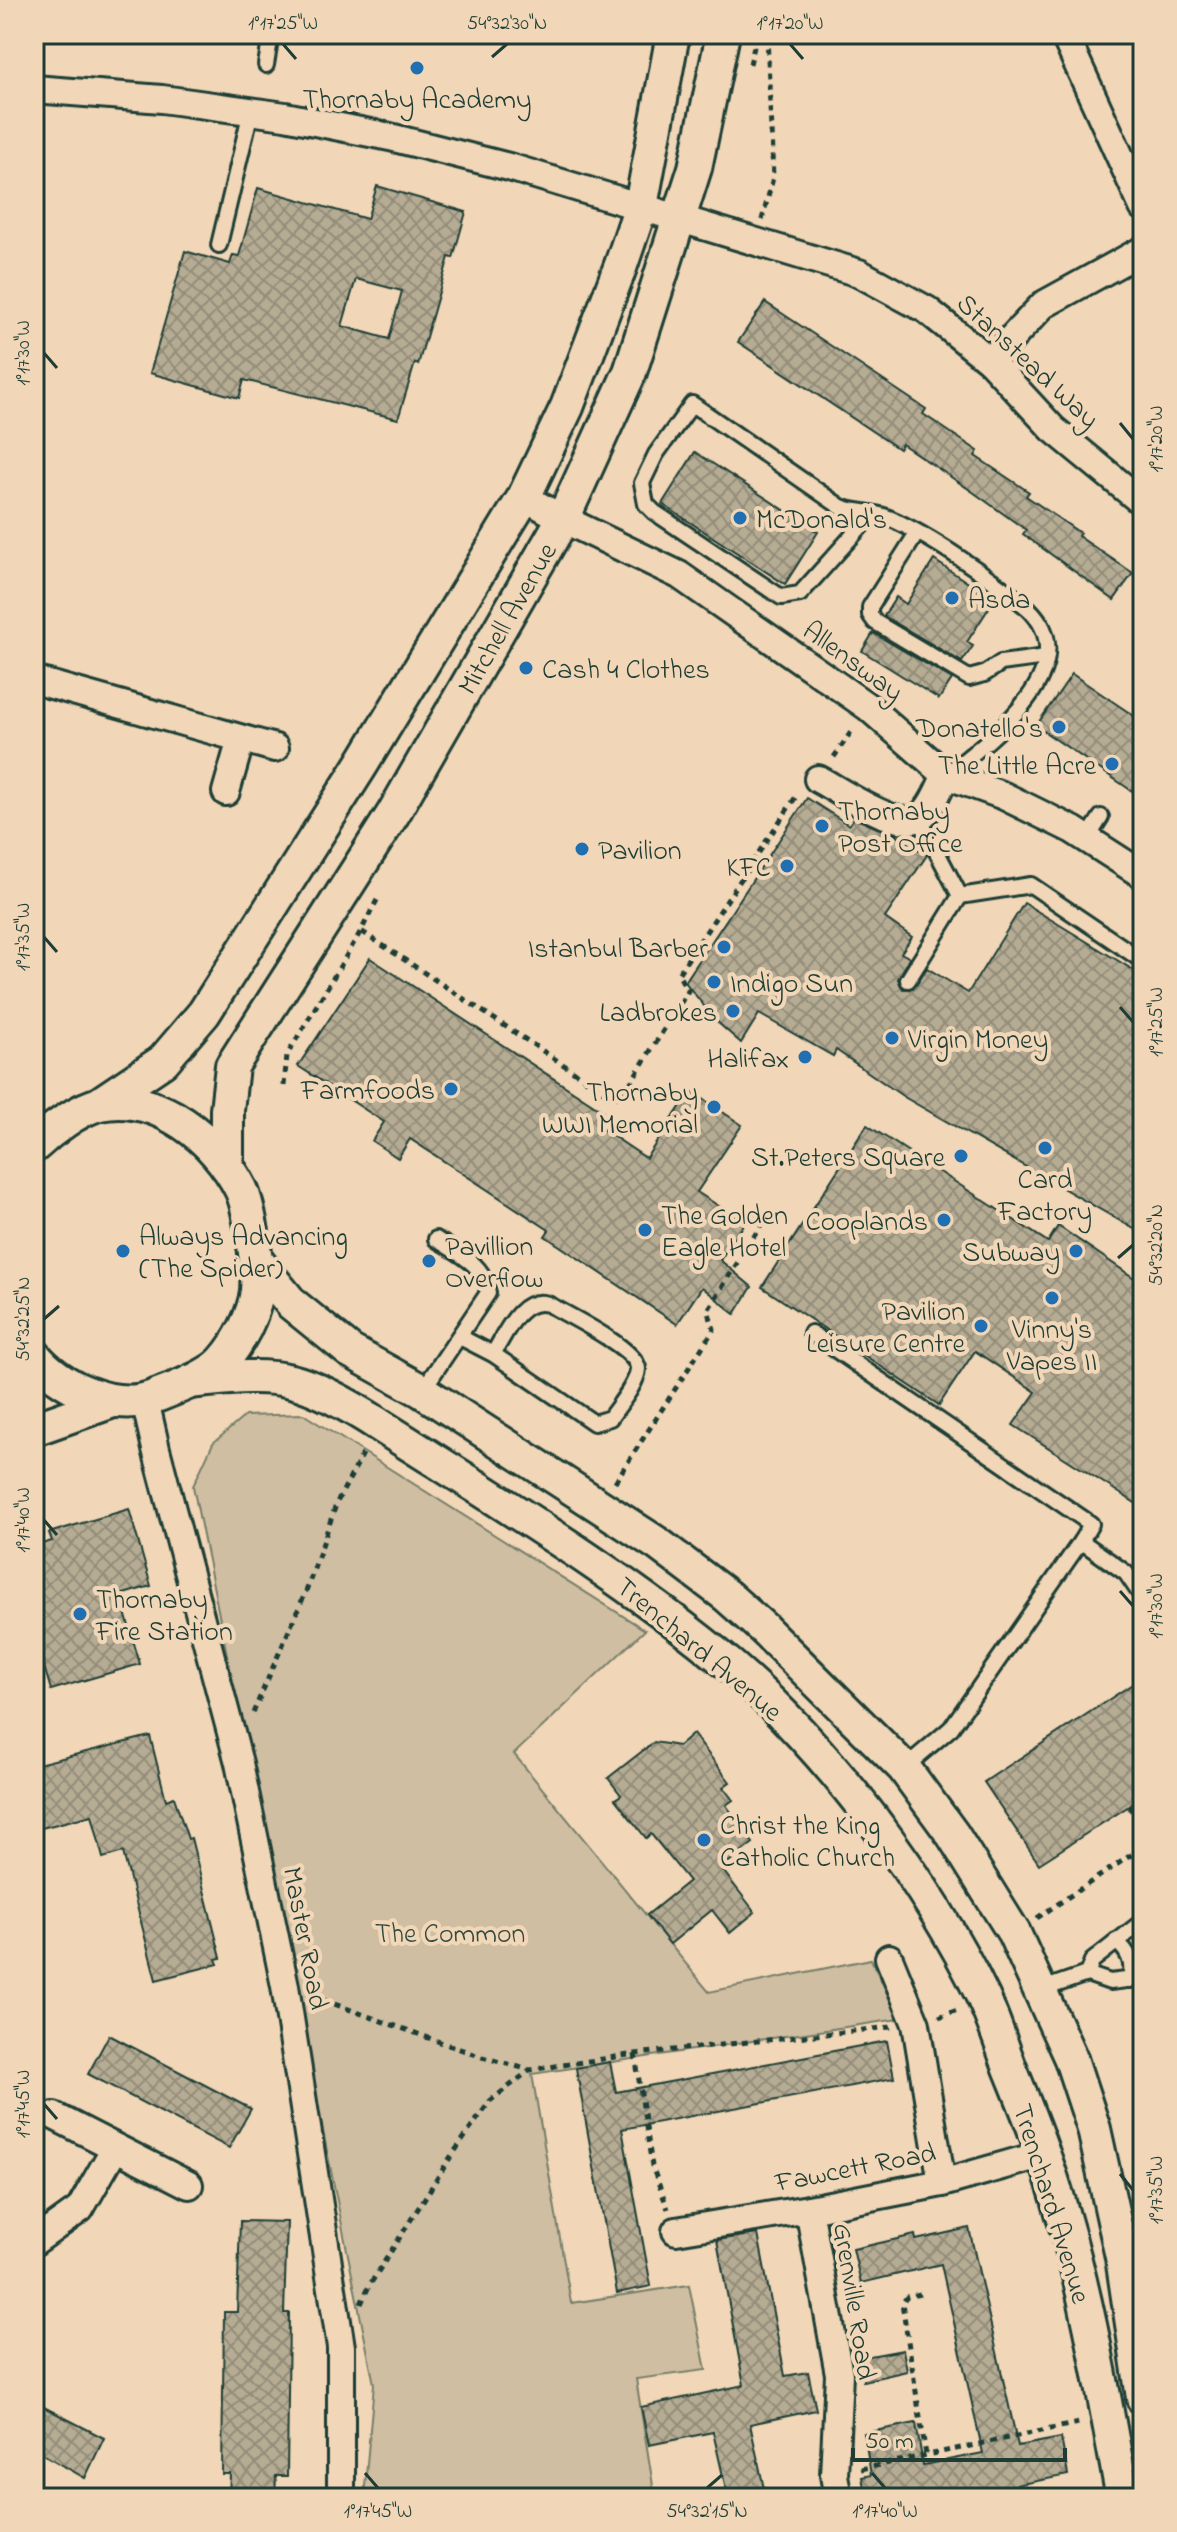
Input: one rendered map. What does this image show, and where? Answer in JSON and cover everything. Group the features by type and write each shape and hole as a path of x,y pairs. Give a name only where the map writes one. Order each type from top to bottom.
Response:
{"street":[{"name":"Mitchell Avenue","path":"34,1146 52,1129 99,1104 163,1061 204,1013 345,791 524,497 567,407 641,206 673,34"},
{"name":"Mitchell Avenue","path":"227,1166 227,1110 232,1066 393,814 563,519 630,372 695,168 723,34"},
{"path":"1064,34 1143,207"},
{"name":"Stanstead Way","path":"34,89 162,99 251,111 390,137 509,167 859,273 927,310 990,361 1053,429 1143,503"},
{"path":"990,361 1043,305 1143,250"},
{"name":"Allensway","path":"524,497 679,575 868,707 946,775 1094,828 1143,875"},
{"path":"34,680 275,748"},
{"path":"226,792 241,739"},
{"path":"818,779 889,817 905,822 919,818 930,806 946,775"},
{"name":"Mitchell Avenue","path":"34,1355 71,1385 113,1401 145,1400 190,1382 222,1363 249,1321 257,1291 256,1260 242,1192 227,1166 192,1130 169,1116 141,1103 99,1104"},
{"name":"Trenchard Avenue","path":"256,1260 292,1304 350,1351 422,1391 658,1544 727,1596 904,1768 953,1835 1014,1933 1071,2059 1089,2115 1122,2257 1143,2398"},
{"name":"Trenchard Avenue","path":"190,1382 246,1378 290,1381 350,1407 381,1426 631,1588 733,1668 800,1733 868,1813 913,1878 983,1998 1044,2154 1064,2219 1123,2498"},
{"name":"Master Road","path":"145,1400 233,1741 285,1986 341,2347 341,2498"},
{"path":"34,1429 113,1401"},
{"path":"631,1588 658,1544"},
{"path":"889,1958 916,2024 942,2183"},
{"path":"54,2116 189,2185"},
{"path":"34,2242 80,2209 115,2148"},
{"name":"Fawcett Road","path":"676,2231 942,2183 1044,2154"},
{"name":"Grenville Road","path":"809,2209 839,2374 836,2486"},
{"path":"1098,2372 1137,2365"}],"lane":[{"path":"266,35 266,65"},
{"path":"219,245 251,111"},
{"path":"872,514 800,594 781,597 654,512 646,504 642,483 644,474 692,404 841,507 856,513 872,514 886,516 917,533 1029,609 1042,623 1049,643 1041,679 989,741 946,775"},
{"path":"917,533 870,607 870,615 875,622 969,678 984,674 1001,663 1046,657"},
{"path":"919,818 960,896"},
{"path":"908,980 960,896 1031,885 1143,961"},
{"path":"422,1391 488,1293 486,1277 473,1263 436,1239"},
{"path":"460,1337 493,1354 594,1423 610,1418 638,1373 638,1362 627,1350 548,1304 537,1301 525,1306 493,1354"},
{"path":"811,1333 1091,1524 951,1728 904,1768"},
{"path":"1081,1541 1126,1573 1143,1598"},
{"path":"1087,1974 1092,1961 1143,1921"},
{"path":"1040,1990 1087,1974 1110,1982 1137,1979 1130,1958 1116,1941"}],"path":[{"path":"757,242 773,178 767,34"},
{"path":"361,931 608,1094 621,1098 688,991 678,974 799,791 818,779 868,707"},
{"path":"284,1086 287,1055 381,892"},
{"path":"599,1507 714,1329 708,1310 763,1222 750,1214"},
{"path":"233,1741 256,1709 307,1589 342,1491 381,1426"},
{"path":"1129,1806 1143,1831"},
{"path":"1014,1933 1143,1847"},
{"path":"285,1986 482,2057 530,2070 635,2054 916,2024 957,2011 983,1998"},
{"path":"635,2054 652,2166 676,2231"},
{"path":"341,2347 369,2286 450,2158 490,2101 530,2070"},
{"path":"920,2294 907,2297 902,2303 926,2455"},
{"path":"836,2486 926,2455 1107,2418"}],"green space":[{"name":"The Common","path":"303,1414 645,1630 514,1754 709,1992 871,1959 899,2019 532,2074 571,2303 689,2285 706,2370 636,2379 655,2498 364,2498 374,2384 193,1486 213,1443 245,1416"}],"building":[{"path":"377,186 466,212 398,419 244,380 239,398 150,373 185,251 230,264 233,255 239,256 258,188 367,219","holes":["356,279 402,291 389,339 342,326"]},
{"path":"765,302 926,409 923,414 978,451 975,456 1029,492 1026,496 1133,573 1114,600 1023,534 1026,530 973,492 902,444 899,449 738,342"},
{"name":"McDonald's","path":"695,452 818,532 785,584 662,504"},
{"path":"934,560 994,600 967,642 973,646 962,662 884,616 896,597 906,604"},
{"path":"873,633 952,679 939,699 862,651"},
{"path":"1072,674 1143,722 1143,776 1132,791 1036,726"},
{"path":"807,798 849,825 854,818 896,835 927,855 885,918 912,937 901,953 910,958 898,979 903,989 913,988 927,968 968,993 1024,903 1143,976 1143,1234 904,1097 836,1050 833,1056 759,1014 741,1043 716,1021 685,982"},
{"path":"370,958 603,1111 595,1124 646,1158 691,1091 742,1125 697,1192 745,1223 720,1260 752,1287 735,1314 702,1287 677,1324 545,1236 549,1230 410,1139 398,1158 372,1141 384,1122 298,1066"},
{"name":"Pavilion Leisure Centre","path":"867,1125 1048,1242 1058,1226 1143,1284 1143,1508 1013,1425 1036,1392 975,1351 939,1405 762,1287"},
{"name":"Thornaby Fire Station","path":"129,1509 151,1586 120,1595 140,1664 51,1690 34,1633 34,1546 52,1541 49,1533"},
{"path":"1143,1677 1143,1797 1039,1864 984,1782"},
{"name":"Christ the King Catholic Church","path":"693,1734 730,1782 723,1787 733,1800 726,1805 753,1843 721,1868 755,1912 730,1933 712,1910 670,1944 647,1915 689,1881 651,1834 646,1838 615,1799 621,1795 608,1778 654,1742 679,1746"},
{"path":"150,1736 166,1800 174,1797 188,1839 191,1838 221,1958 216,1959 218,1964 156,1980 123,1852 103,1858 92,1815 34,1830 34,1765"},
{"path":"109,2035 251,2109 229,2148 88,2074"},
{"path":"887,2041 894,2078 622,2129 651,2286 617,2293 576,2068 610,2062 616,2092"},
{"path":"240,2221 287,2222 284,2313 289,2313 287,2476 276,2476 275,2498 229,2498 230,2474 222,2474 224,2312 237,2312"},
{"path":"969,2228 1018,2446 1061,2438 1068,2475 953,2497 952,2492 923,2498 866,2498 862,2477 871,2475 864,2433 916,2423 923,2465 983,2453 941,2264 861,2283 853,2249 915,2235 916,2240"},
{"path":"758,2234 785,2376 808,2372 816,2410 750,2424 766,2498 728,2498 713,2432 649,2445 641,2407 744,2385 717,2240"},
{"path":"903,2350 907,2371 863,2381 859,2358"},
{"path":"34,2402 104,2438 85,2478 34,2449"}],"place":[{"name":"Thornaby Academy","path":"417,68"},
{"name":"McDonald's","path":"740,518"},
{"name":"Asda","path":"952,598"},
{"name":"Cash 4 Clothes","path":"526,668"},
{"name":"Donatello's","path":"1059,727"},
{"name":"The Little Acre","path":"1112,764"},
{"name":"Thornaby Post Office","path":"822,826"},
{"name":"Pavilion","path":"582,849"},
{"name":"KFC","path":"787,866"},
{"name":"Istanbul Barber","path":"724,947"},
{"name":"Indigo Sun","path":"714,982"},
{"name":"Ladbrokes","path":"733,1011"},
{"name":"Virgin Money","path":"892,1038"},
{"name":"Halifax","path":"805,1057"},
{"name":"Farmfoods","path":"451,1089"},
{"name":"Thornaby WWI Memorial","path":"714,1107"},
{"name":"Card Factory","path":"1045,1148"},
{"name":"St.Peters Square","path":"961,1156"},
{"name":"Cooplands","path":"944,1220"},
{"name":"The Golden Eagle Hotel","path":"645,1230"},
{"name":"Always Advancing (The Spider)","path":"123,1251"},
{"name":"Subway","path":"1076,1251"},
{"name":"Pavillion Overflow","path":"429,1261"},
{"name":"Vinny's Vapes II","path":"1052,1298"},
{"name":"Pavilion Leisure Centre","path":"981,1326"},
{"name":"Thornaby Fire Station","path":"80,1614"},
{"name":"Christ the King Catholic Church","path":"704,1840"}]}
